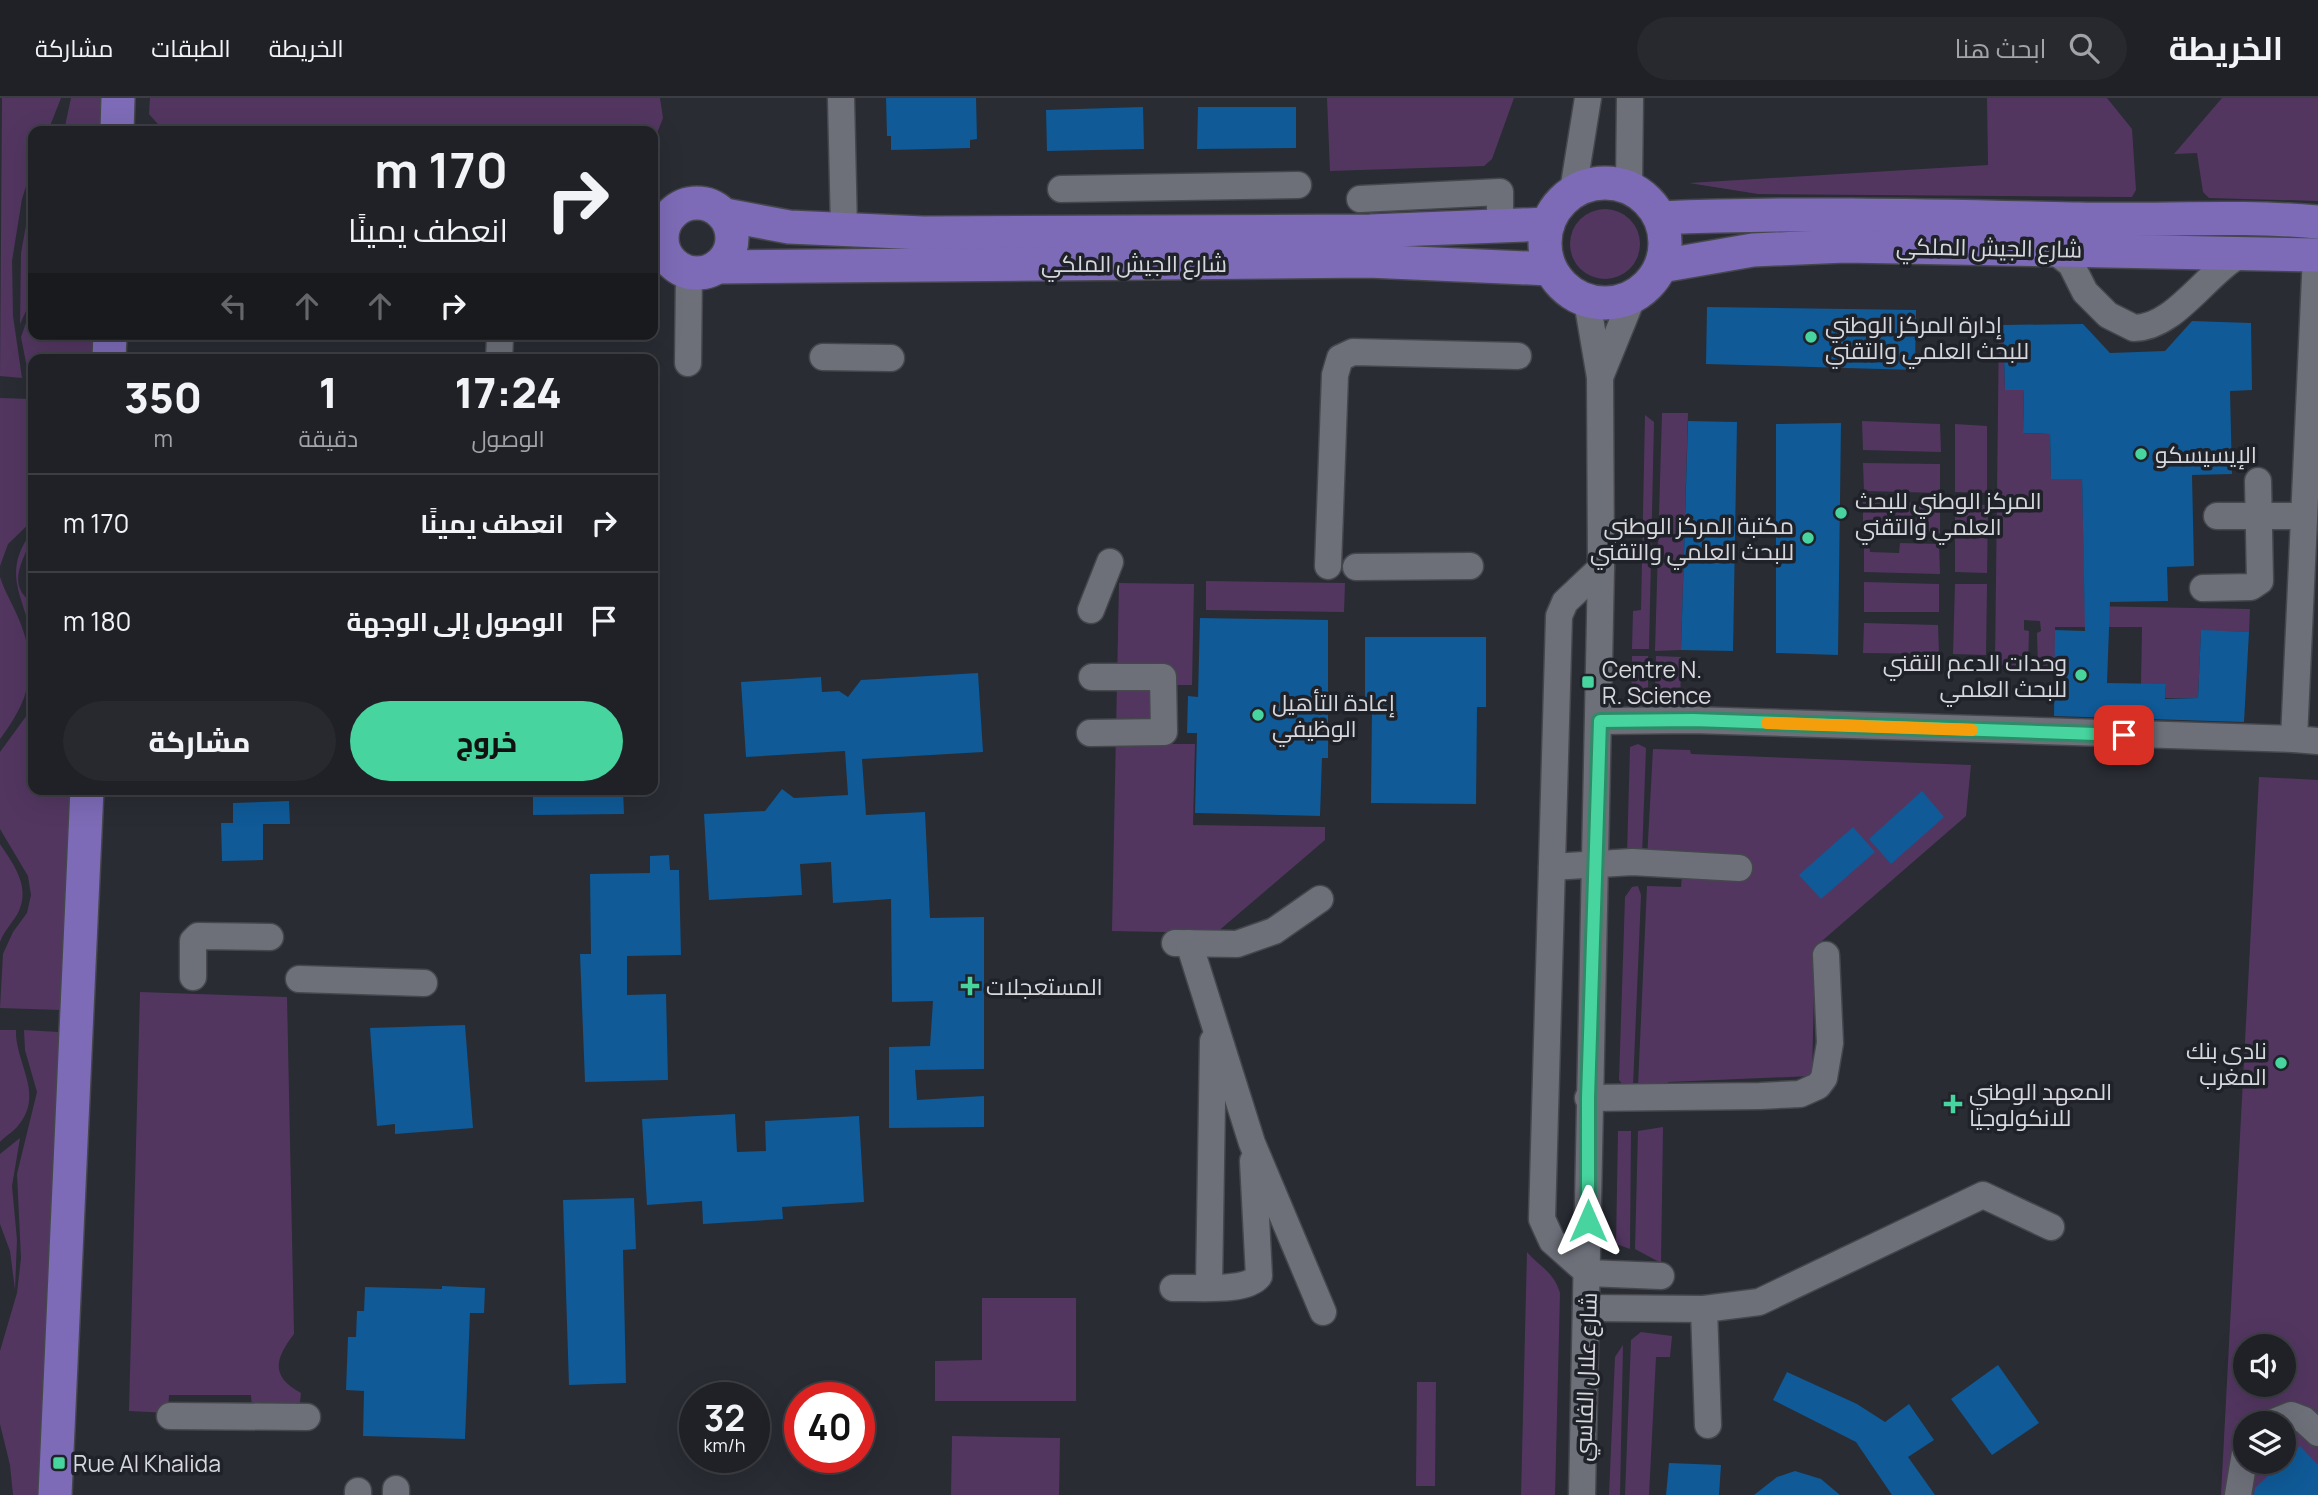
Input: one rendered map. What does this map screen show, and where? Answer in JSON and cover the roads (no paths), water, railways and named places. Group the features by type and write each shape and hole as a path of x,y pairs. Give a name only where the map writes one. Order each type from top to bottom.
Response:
{"main road":[{"path":"117,126 118,98"},
{"path":"1610,182 1629,187 1642,194 1660,218 1665,242 1661,266 1644,288 1633,296 1618,302 1587,300 1559,283 1550,269 1545,239 1548,224 1558,205 1573,191 1591,184 1610,182"},
{"path":"706,203 725,215 733,238 730,251 686,266 663,249 658,226 681,205 706,203"},
{"name":"شارع الجيش الملكي","path":"1660,218 1752,214 1921,214 2081,219 2281,218 2318,222"},
{"name":"شارع الجيش الملكي","path":"725,215 789,227 1037,234 1331,231 1548,224"},
{"name":"شارع الجيش الملكي","path":"1661,266 1753,250 1811,247 2052,248 2317,255"},
{"name":"شارع الجيش الملكي","path":"686,266 1368,261 1550,269"},
{"path":"55,1495 87,795"}],"street":[{"path":"841,98 844,229"},
{"path":"1573,191 1588,98"},
{"path":"1629,187 1630,98"},
{"path":"1061,189 1298,185"},
{"path":"1360,199 1500,192 1500,226"},
{"path":"2052,248 2071,264 2085,292 2108,316 2134,328 2162,321 2229,260 2245,252"},
{"path":"1600,721 1707,721 2306,740 2303,516 2317,255"},
{"path":"686,266 694,361"},
{"name":"شارع علال الفاسي","path":"1600,377 1633,296"},
{"name":"شارع علال الفاسي","path":"1582,1495 1588,1273 1588,1098 1600,721 1601,568 1600,377 1587,300"},
{"path":"1328,566 1335,374 1339,358 1353,352 1518,356"},
{"path":"823,357 891,358"},
{"path":"2203,588 2258,584 2258,481"},
{"path":"2217,516 2303,516"},
{"path":"1091,610 1110,562"},
{"path":"1356,567 1470,566"},
{"path":"1601,568 1565,602 1559,616 1542,1219 1552,1241 1588,1273 1661,1276"},
{"path":"1090,733 1164,732 1163,677 1092,677"},
{"path":"1552,867 1632,862 1739,868"},
{"path":"1320,899 1274,931 1237,944 1182,943 1213,1019 1252,1143 1324,1312"},
{"path":"193,977 194,941 198,936 270,937"},
{"path":"1588,1098 1800,1094 1818,1086 1824,1078 1830,1043 1826,955"},
{"path":"299,979 424,983"},
{"path":"1209,1287 1213,1019"},
{"path":"1173,1287 1240,1287 1256,1281 1259,1276 1252,1143"},
{"path":"1586,1308 1704,1309 1741,1307 1759,1302 1983,1195 2052,1227"},
{"path":"1704,1309 1708,1425"},
{"path":"170,1416 307,1417"},
{"path":"2296,1417 2304,1420 2318,1433"},
{"path":"2238,1495 2242,1474"}],"place":[{"name":"إدارة المركز الوطني للبحث العلمي والتقني","path":"1811,337"},
{"name":"اﻹيسيسكو","path":"2141,454"},
{"name":"المركز الوطني للبحث العلمي والتقني","path":"1841,513"},
{"name":"مكتبة المركز الوطني للبحث العلمي والتقني","path":"1808,538"},
{"name":"وحدات الدعم التقني للبحث العلمي","path":"2081,675"},
{"name":"Centre N. R. Science","path":"1588,682"},
{"name":"إعادة التأهيل الوظيفي","path":"1258,715"},
{"name":"المستعجلات","path":"970,986"},
{"name":"نادي بنك المغرب","path":"2281,1063"},
{"name":"المعهد الوطني للانكولوجيا","path":"1953,1104"},
{"name":"Rue Al Khalida","path":"59,1463"}]}
